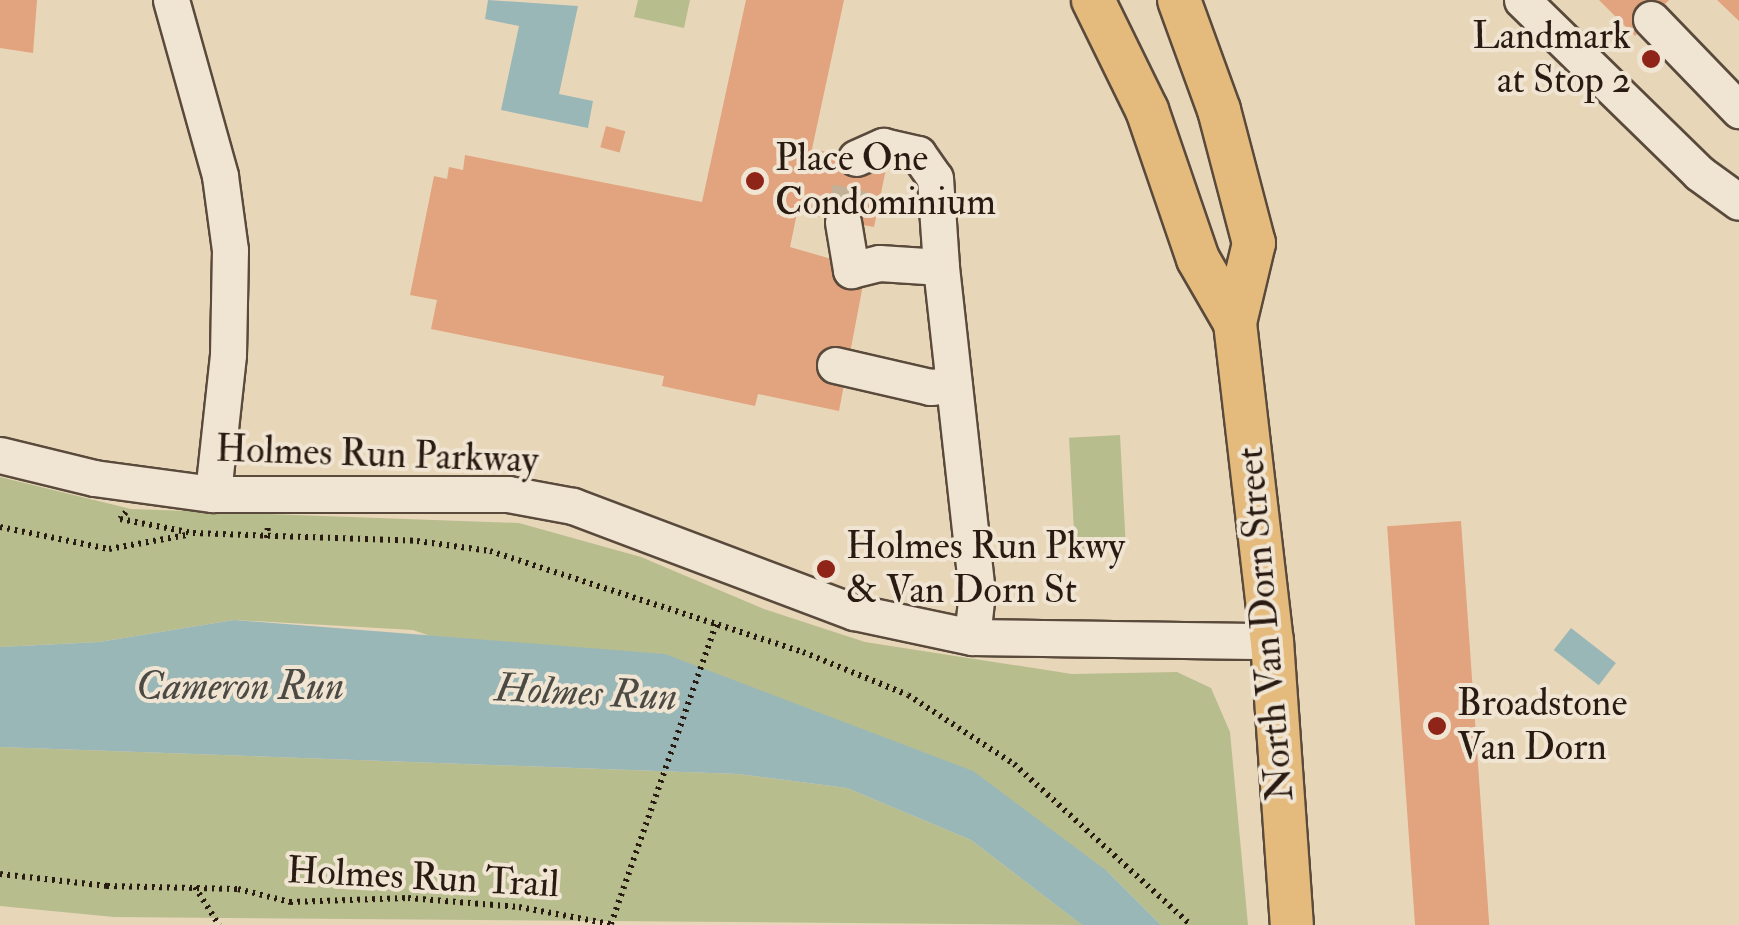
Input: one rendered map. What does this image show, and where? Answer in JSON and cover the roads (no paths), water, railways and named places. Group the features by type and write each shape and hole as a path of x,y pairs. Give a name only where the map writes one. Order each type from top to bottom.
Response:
{"main road":[{"name":"North Van Dorn Street","path":"1093,0 1148,110 1198,259 1236,324"},
{"name":"North Van Dorn Street","path":"1179,0 1219,110 1254,243 1236,324 1272,641 1292,925"}],"street":[{"path":"172,0 220,176 230,250 228,344 213,494"},
{"path":"1522,0 1698,173 1739,202"},
{"path":"1651,19 1739,110"},
{"path":"856,158 883,146 918,154 935,178 941,267 977,592 972,637"},
{"path":"843,222 851,270 879,263 941,267"},
{"path":"834,365 930,387 954,385"},
{"name":"Holmes Run Parkway","path":"0,454 111,481 213,494 508,494 573,506 632,523 790,591 972,637 1272,641"}],"water":[{"path":"488,0 578,6 559,94 593,101 588,128 501,110 519,26 485,19"},
{"name":"Cameron Run","path":"234,620 665,654 973,771 1107,871 1161,925 1082,925 971,840 847,788 738,774 0,747 0,647 99,642"},
{"path":"1571,628 1616,663 1599,685 1554,650"}],"tunnel":[{"path":"843,222 856,158"}],"place":[{"name":"Landmark at Stop 2","path":"1651,59"},
{"name":"Place One Condominium","path":"755,181"},
{"name":"Holmes Run Pkwy & Van Dorn St","path":"826,569"},
{"name":"Broadstone Van Dorn","path":"1437,726"}],"water label":[{"name":"Holmes Run","path":"586,693"}]}
